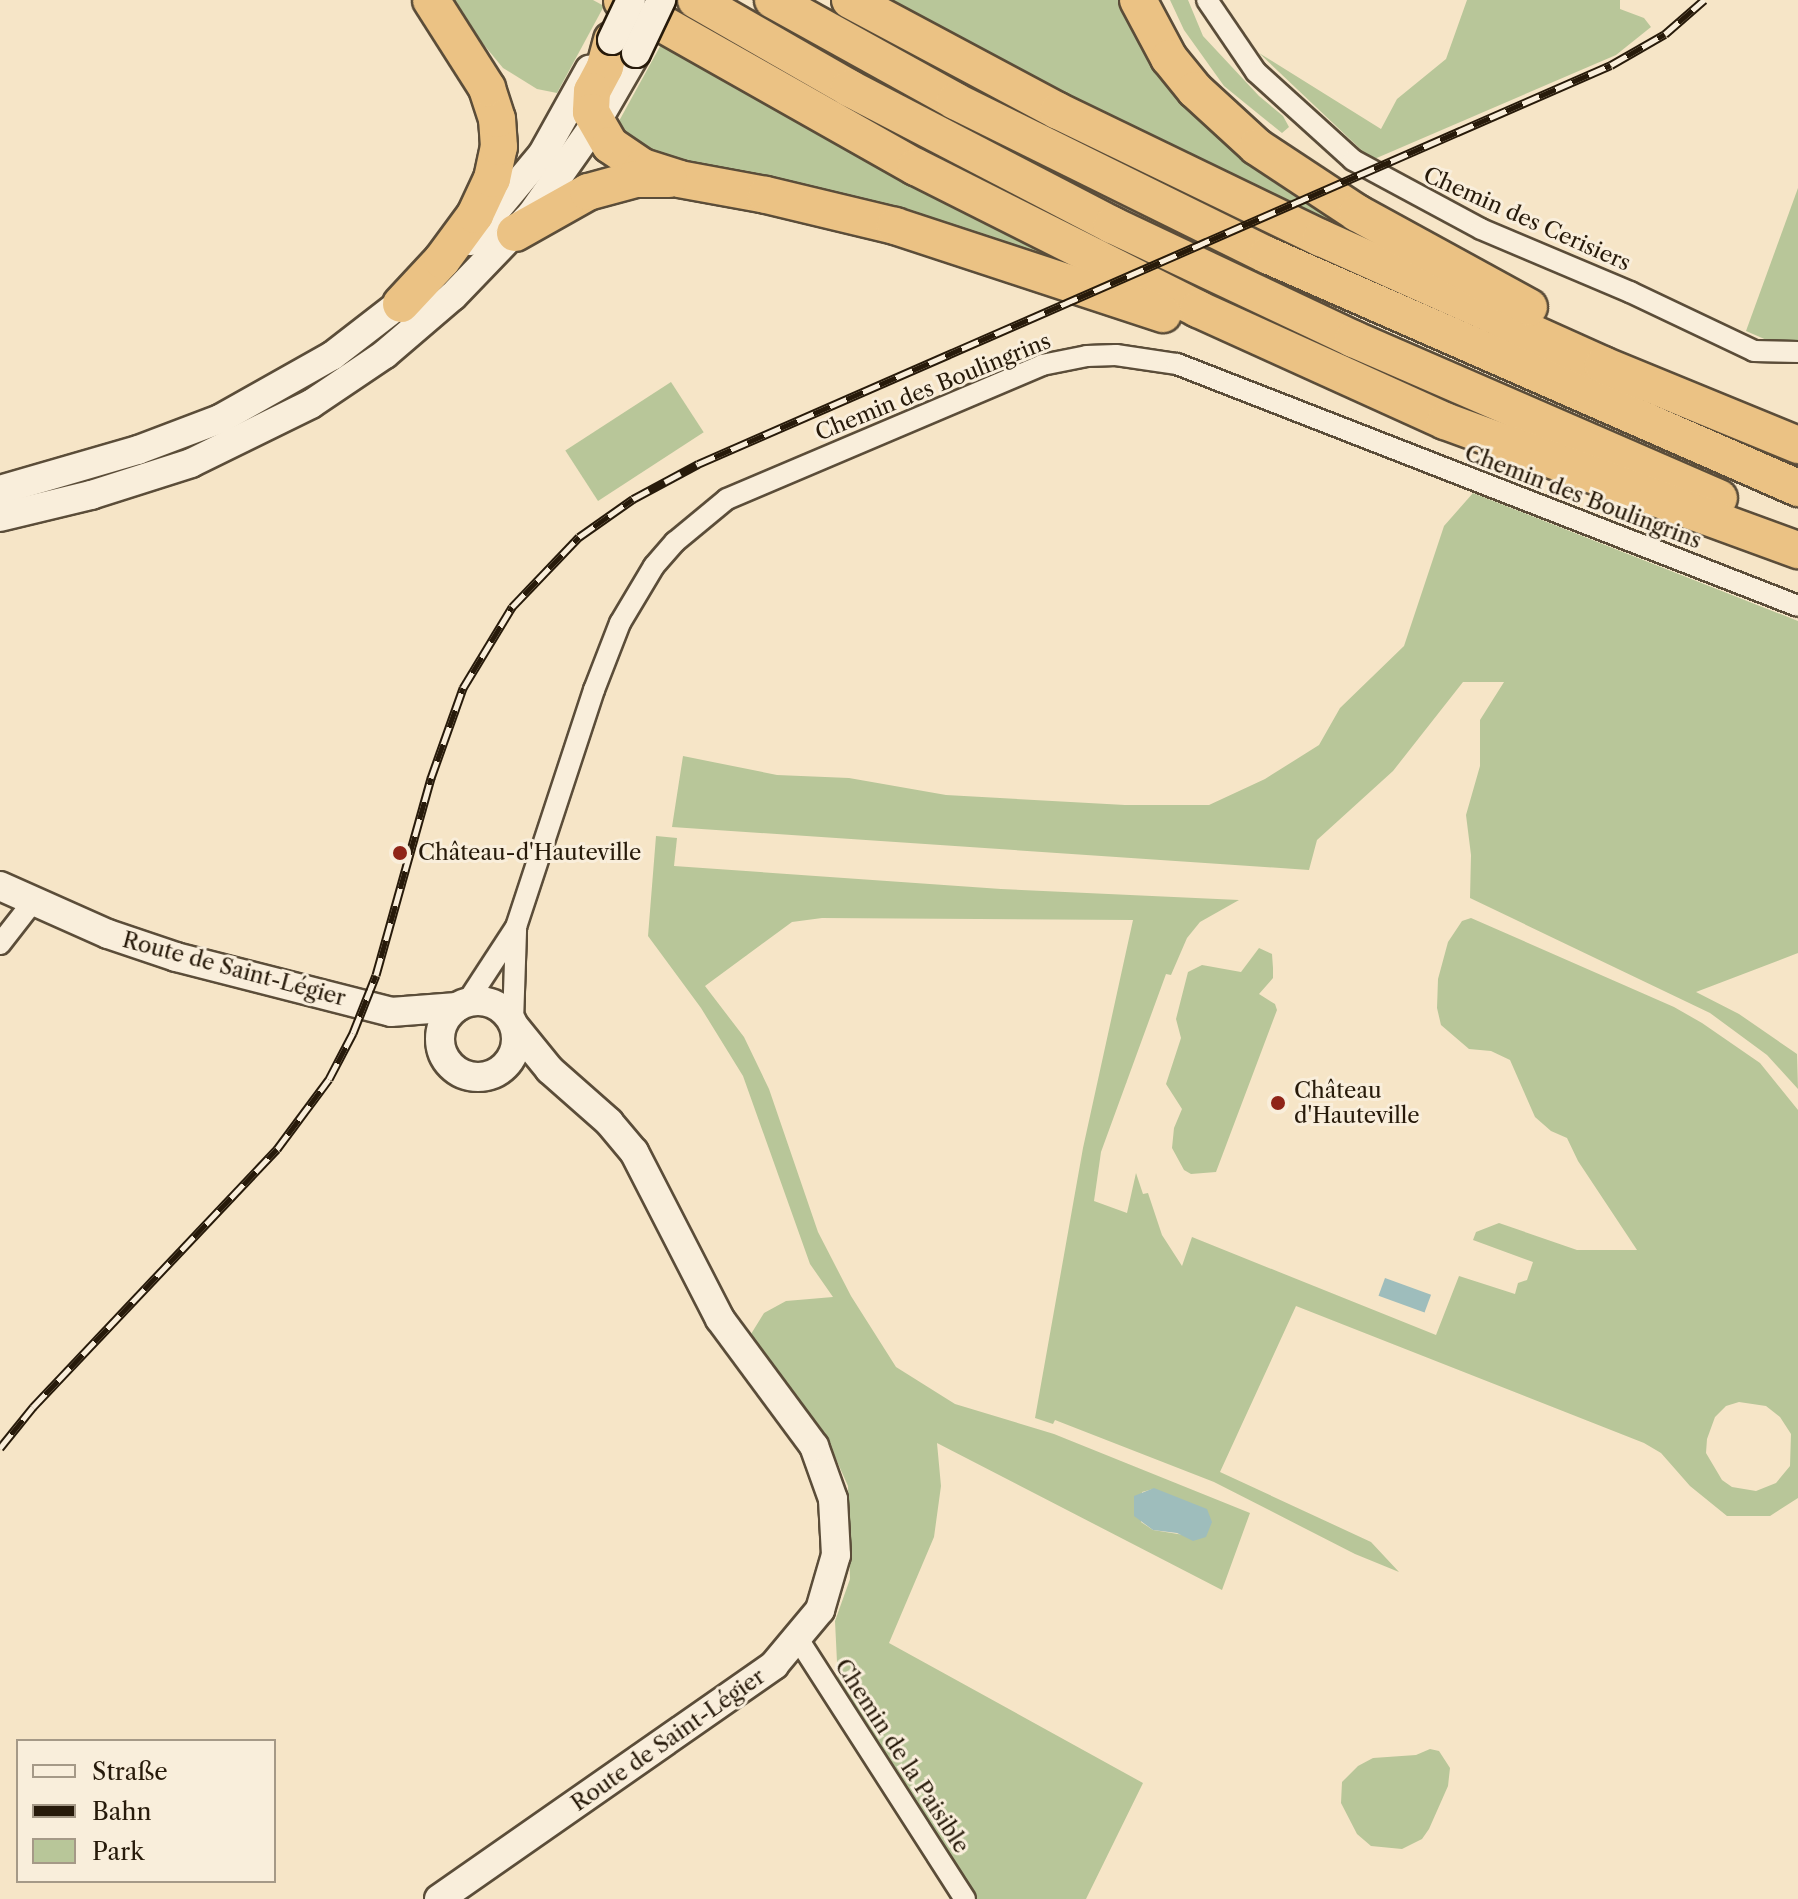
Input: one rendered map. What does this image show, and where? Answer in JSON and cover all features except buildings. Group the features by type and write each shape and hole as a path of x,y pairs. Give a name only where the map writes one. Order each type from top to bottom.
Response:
{"highway":[{"path":"401,304 442,260 475,215 488,190 499,147 497,119 487,88 431,0"},
{"path":"621,0 782,95 1007,214 1198,309 1445,421"},
{"path":"696,0 936,135 1194,265 1463,388 1798,531"},
{"path":"773,0 955,101 1267,255 1798,488"},
{"path":"850,0 1058,111 1307,232 1603,365 1717,409 1798,445"},
{"path":"1138,0 1169,58 1195,90 1257,147 1302,180 1433,257 1717,409"},
{"path":"624,46 591,99 595,124 610,145 629,159 679,179 806,204 993,255 1270,351 1445,421 1798,550"},
{"path":"515,233 564,204 603,187 636,179 679,179"}],"main road":[{"path":"624,46 631,0"},
{"path":"0,490 138,450 220,419 320,363 401,304 467,245 515,192 542,155 593,64 624,46 661,0"},
{"path":"0,517 142,480 191,463 272,426 385,354 453,296 515,233 595,124"},
{"name":"Route de Saint-Légier","path":"0,863 35,899"},
{"name":"Route de Saint-Légier","path":"0,886 108,934 176,957 391,1012 462,1005"},
{"path":"493,1004 514,1024 516,1044 511,1059 493,1074 476,1077 462,1074 452,1068 442,1051 442,1024 462,1005 493,1004"},
{"name":"Route de Saint-Légier","path":"391,1012 442,1051"},
{"name":"Route de Saint-Légier","path":"439,1899 739,1693 774,1665 820,1610 836,1555 837,1520 823,1464 803,1429 720,1319 657,1190 634,1152 609,1122 571,1090 514,1024"},
{"name":"Route de Saint-Légier","path":"493,1074 534,1077 571,1090"}],"street":[{"name":"Chemin des Cerisiers","path":"1207,0 1256,72 1353,160 1481,229 1630,292 1754,351 1798,352"},
{"name":"Chemin des Boulingrins","path":"462,1005 516,927 594,690 620,623 654,566 675,542 727,499 1042,365 1066,359 1116,355 1177,364 1798,606"},
{"path":"0,944 35,899"},
{"name":"Chemin des Boulingrins","path":"514,1024 516,927"},
{"name":"Chemin de la Paisible","path":"798,1639 965,1899"}],"green space":[{"path":"447,0 593,0 604,6 557,93 537,89 503,68"},
{"path":"881,0 1129,0 1378,245 1231,181"},
{"path":"1170,0 1188,0 1203,36 1259,96 1283,116 1289,127 1282,133 1224,86 1184,30"},
{"path":"1467,0 1620,0 1620,9 1644,18 1651,27 1616,55 1372,160 1259,53 1381,129 1397,99 1446,59"},
{"path":"663,41 1096,274 688,171 613,132"},
{"path":"1798,188 1798,343 1769,341 1746,331"},
{"path":"671,382 704,432 598,501 565,451"},
{"path":"1473,493 1798,621 1798,953 1696,992 1739,1014 1797,1054 1798,1089 1767,1055 1710,1013 1470,898 1471,855 1466,815 1480,766 1480,720 1504,682 1463,682 1393,771 1317,840 1309,870 672,827 683,756 777,775 849,778 946,795 1125,805 1209,805 1265,779 1319,745 1340,708 1404,646 1444,526"},
{"path":"656,836 677,838 674,866 1001,889 1239,900 1200,922 1187,938 1171,975 1166,974 1101,1152 1094,1201 1127,1213 1136,1173 1143,1194 1148,1193 1162,1235 1182,1266 1192,1237 1436,1335 1459,1276 1515,1294 1518,1283 1527,1280 1533,1262 1473,1240 1476,1232 1499,1223 1577,1250 1637,1250 1578,1161 1567,1138 1551,1131 1535,1117 1510,1060 1491,1051 1469,1049 1441,1025 1437,1008 1438,979 1448,942 1462,921 1471,918 1674,1007 1760,1063 1798,1110 1798,1498 1770,1516 1727,1516 1690,1486 1661,1453 1644,1443 1296,1306 1220,1472 1371,1542 1399,1572 1355,1554 1214,1482 1055,1420 1053,1424 1035,1418 1083,1148 1133,920 822,918 792,922 705,986 744,1037 769,1089 818,1232 851,1296 896,1367 955,1404 1054,1434 1250,1513 1222,1590 937,1443 941,1486 934,1537 889,1643 1143,1783 1086,1899 975,1899 838,1683 835,1621 850,1579 848,1486 832,1450 751,1334 764,1313 786,1301 833,1297 810,1264 743,1076 701,1008 648,936","holes":["1739,1402 1766,1406 1780,1417 1791,1434 1790,1466 1776,1483 1756,1491 1732,1487 1722,1480 1706,1453 1707,1439 1715,1417 1726,1406","1153,1489 1164,1494 1184,1535 1153,1530 1141,1522 1142,1492"]},
{"path":"1259,948 1272,954 1273,978 1259,994 1275,1004 1277,1010 1216,1172 1191,1174 1184,1170 1172,1148 1174,1128 1182,1109 1166,1084 1181,1038 1176,1019 1188,972 1202,965 1241,972"},
{"path":"1430,1749 1439,1751 1450,1768 1448,1786 1429,1829 1422,1839 1402,1849 1371,1846 1357,1834 1341,1803 1342,1782 1358,1766 1373,1758 1416,1755"}],"water":[{"path":"1385,1278 1431,1295 1425,1313 1379,1296"},
{"path":"1154,1488 1207,1509 1212,1522 1206,1537 1193,1541 1177,1533 1153,1530 1134,1516 1134,1496"}],"railway":[{"path":"0,1448 33,1407 277,1149 329,1079 353,1033 376,975 431,778 463,688 512,607 579,537 633,499 698,464 1611,65 1665,34 1704,0"}],"place":[{"name":"Château-d'Hauteville","path":"400,853"},
{"name":"Château d'Hauteville","path":"1278,1103"}]}
